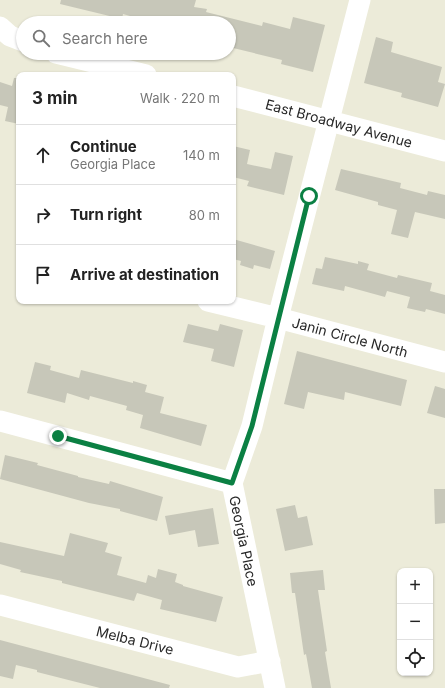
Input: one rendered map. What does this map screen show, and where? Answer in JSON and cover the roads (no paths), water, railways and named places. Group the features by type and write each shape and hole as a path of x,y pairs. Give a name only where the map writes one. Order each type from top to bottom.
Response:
{"street":[{"name":"Georgia Place","path":"275,688 232,483 252,426 328,120 360,0"},
{"path":"0,27 10,36 16,38"},
{"path":"85,60 134,72"},
{"name":"East Broadway Avenue","path":"236,97 445,151"},
{"name":"Janin Circle North","path":"220,304 445,362"},
{"path":"0,421 232,483"},
{"name":"Melba Drive","path":"0,605 238,667 270,661"}]}
